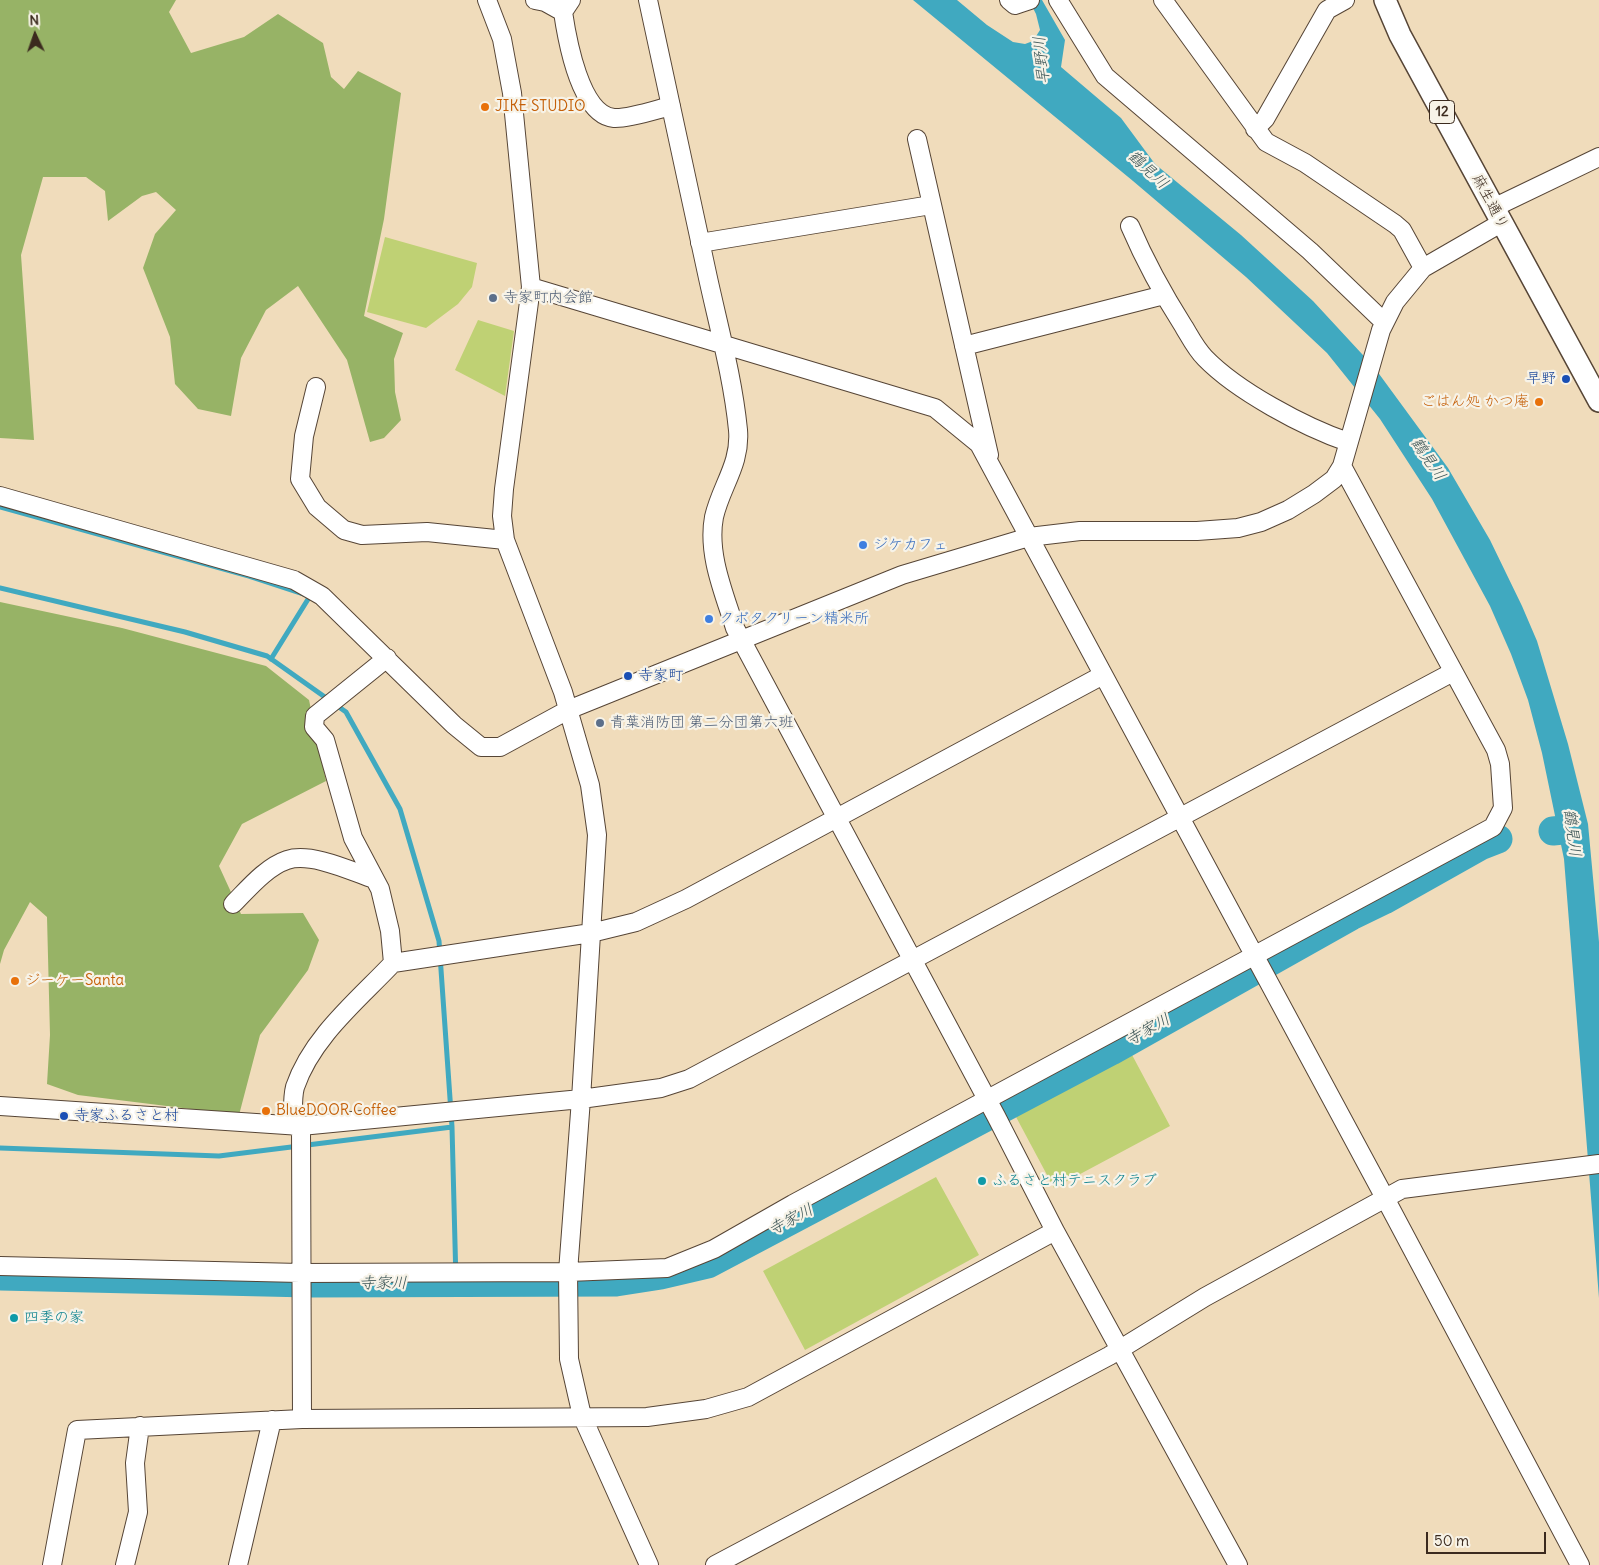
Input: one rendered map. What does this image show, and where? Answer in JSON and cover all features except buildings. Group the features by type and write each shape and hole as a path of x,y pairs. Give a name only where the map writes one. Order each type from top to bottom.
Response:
{"main road":[{"name":"麻生通り","path":"1385,0 1400,35 1599,401"}],"street":[{"path":"487,0 502,39 512,93 531,287 504,489 502,516 505,540 563,692 590,785 597,835 581,1099 568,1272 569,1359 582,1416 649,1565"},
{"path":"535,0 567,6 570,58 589,99 603,115 615,118 670,106"},
{"path":"648,0 722,343 739,445 727,486 714,517 713,548 721,586 740,640 992,1107 1055,1231 1238,1565"},
{"path":"1058,0 1105,76 1310,251 1383,326"},
{"path":"1163,0 1266,142 1305,163 1395,224 1402,230 1423,268"},
{"path":"1255,129 1265,120 1327,10 1345,0"},
{"path":"917,139 992,465"},
{"path":"0,496 294,580 322,596 454,725 480,747 500,746 568,710 902,575 1030,537 1080,531 1197,531 1238,528 1260,522 1288,510 1314,494 1334,478 1342,466 1383,326 1404,290 1423,268 1497,216 1599,157"},
{"path":"700,243 932,205"},
{"path":"1130,226 1164,295 1204,357 1218,369 1288,414 1350,436"},
{"path":"531,287 935,408 979,444 1385,1198 1580,1565"},
{"path":"964,346 1164,295"},
{"path":"316,387 304,436 300,478 317,507 344,530 362,534 427,532 505,540"},
{"path":"0,1266 300,1274 568,1272 667,1268 714,1249 992,1107 1258,963 1493,827 1503,808 1500,764 1496,750 1342,466"},
{"path":"387,658 315,716 314,726 325,740 353,838 380,889 390,931 393,963"},
{"path":"0,1106 297,1126 581,1099 661,1088 689,1079 1179,816 1453,672"},
{"path":"302,1419 295,1088 310,1058 334,1024 393,963 592,933 636,922 686,899 1103,675"},
{"path":"232,904 262,876 288,860 311,858 374,878"},
{"path":"715,1565 1120,1350 1205,1296 1402,1190 1599,1164"},
{"path":"52,1565 77,1430 302,1419 647,1417 706,1410 748,1397 1055,1231"},
{"path":"238,1565 272,1420"},
{"path":"125,1565 138,1512 135,1463 140,1426"}],"green space":[{"path":"0,0 176,0 169,12 191,53 244,37 278,14 323,43 331,77 344,89 358,71 401,93 384,219 364,316 403,333 394,359 395,392 401,420 384,438 370,442 347,360 298,286 266,310 241,358 231,416 198,409 175,384 170,337 143,268 155,234 176,210 156,192 142,196 108,221 105,191 86,177 43,177 21,255 34,440 0,438"},
{"path":"385,237 477,263 472,287 458,304 426,328 367,312"},
{"path":"478,320 514,331 505,396 455,370"},
{"path":"0,602 122,628 266,666 309,700 326,781 242,824 219,866 241,914 303,913 319,940 308,970 260,1035 239,1115 78,1095 47,1084 50,1035 47,917 30,902 4,950 0,964"},
{"path":"1131,1053 1170,1126 1054,1188 1015,1115"},
{"path":"936,1177 979,1255 805,1350 763,1271"}],"water":[{"path":"913,0 957,0 987,25 1013,42 1025,44 1033,41 1040,30 1036,14 1029,0 1042,0 1065,40 1061,67 1121,118 1155,164 1241,235 1313,301 1374,367 1448,468 1490,540 1537,641 1568,744 1588,824 1599,942 1599,1298 1564,859 1542,753 1528,700 1490,606 1432,499 1380,419 1327,353 1246,277 1133,181"}],"waterway":[{"path":"0,507 249,576 310,596 271,659"},
{"path":"0,588 185,632 267,656 346,712 400,809 439,941 452,1127 456,1282"},
{"name":"寺家川","path":"1553,831 1573,829"},
{"name":"寺家川","path":"0,1276 309,1283 616,1282 661,1275 708,1264 1111,1051 1351,916 1384,900 1480,846 1498,839"},
{"path":"0,1148 219,1156 452,1127"}],"place":[{"name":"JIKE STUDIO","path":"485,107"},
{"name":"寺家町内会館","path":"493,298"},
{"name":"早野","path":"1566,379"},
{"name":"ごはん処 かつ庵","path":"1539,402"},
{"name":"ジケカフェ","path":"863,545"},
{"name":"クボタクリーン精米所","path":"709,619"},
{"name":"寺家町","path":"628,676"},
{"name":"青葉消防団 第二分団第六班","path":"600,723"},
{"name":"ジーケーSanta","path":"15,981"},
{"name":"BlueDOOR Coffee","path":"266,1111"},
{"name":"寺家ふるさと村","path":"64,1116"},
{"name":"ふるさと村テニスクラブ","path":"982,1181"},
{"name":"四季の家","path":"14,1318"}],"water label":[{"name":"早野川","path":"1042,60"},
{"name":"鶴見川","path":"1148,170"},
{"name":"鶴見川","path":"1428,459"},
{"name":"鶴見川","path":"1572,833"}]}
